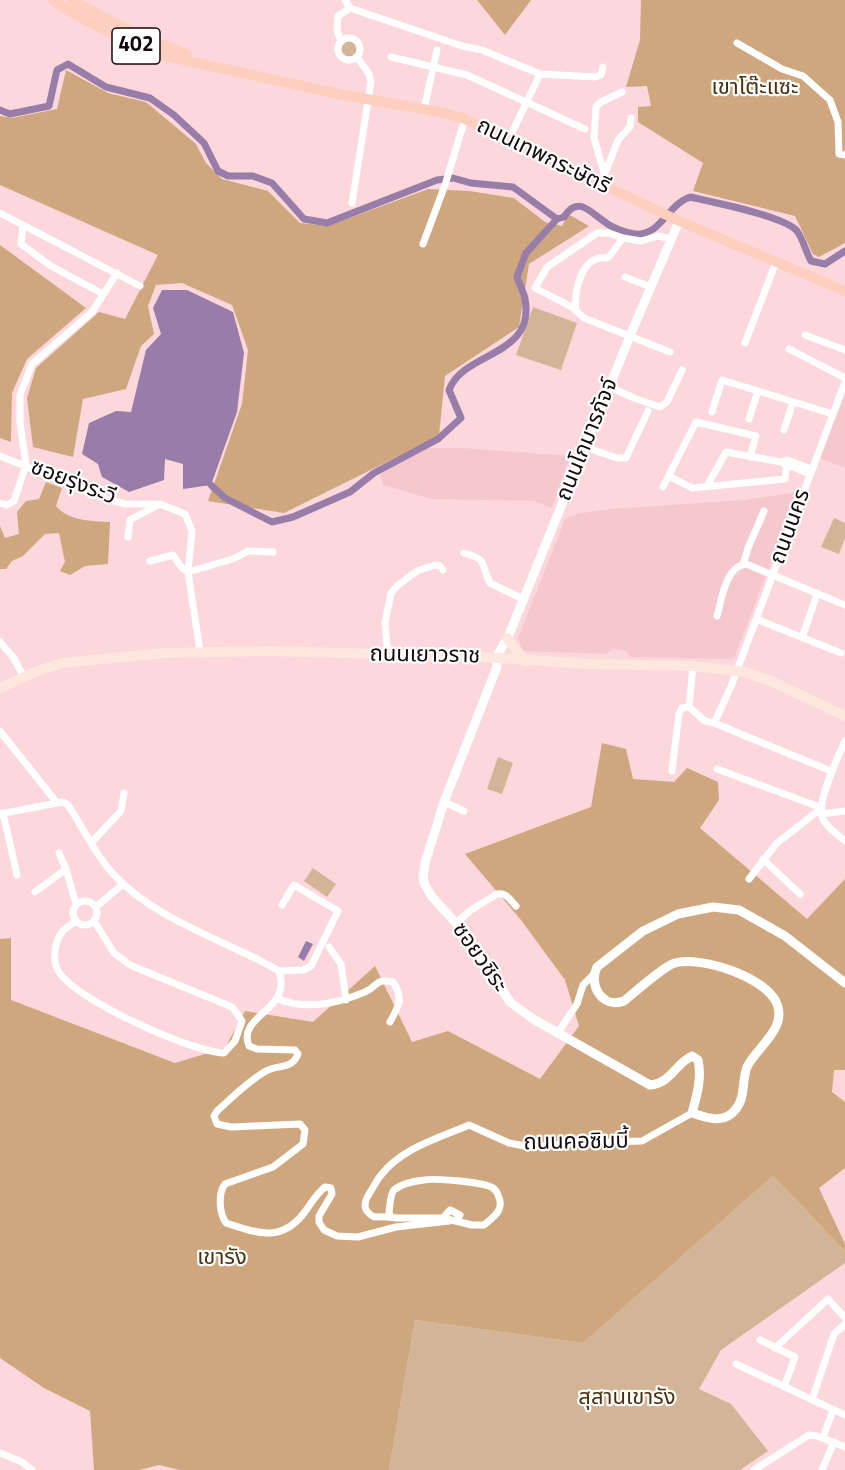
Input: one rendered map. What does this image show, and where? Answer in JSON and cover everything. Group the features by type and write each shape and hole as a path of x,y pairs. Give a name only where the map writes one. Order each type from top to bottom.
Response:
{"main road":[{"name":"ถนนเทพกระษัตรี","path":"53,0 131,44 227,68 465,119 670,217 845,291"},
{"name":"ถนนเทพกระษัตรี","path":"76,1 166,52"},
{"path":"507,638 525,661"},
{"name":"ถนนเยาวราช","path":"0,688 62,663 200,651 285,651 693,666 736,671 764,678 845,716"}],"street":[{"path":"345,0 350,8 462,46 482,50 540,74 595,77 601,75 603,67"},
{"path":"350,8 338,16 336,24 340,42 338,51 341,57 348,60 357,57"},
{"path":"340,42 348,38 357,42 360,48 357,57"},
{"path":"737,43 782,69 803,76 830,100 838,122 839,154 845,155"},
{"path":"424,109 437,50"},
{"path":"352,203 371,82 369,74 357,57"},
{"path":"391,57 477,78 585,129"},
{"path":"509,139 540,74"},
{"path":"604,172 594,138 596,107 622,92"},
{"path":"601,184 618,140 630,127 631,118"},
{"path":"423,243 446,181 465,119"},
{"path":"0,213 140,286"},
{"name":"ถนนโกมารภัจจ์","path":"496,658 524,599 630,336 672,239 670,217"},
{"path":"22,225 21,244 51,266 103,294"},
{"path":"670,352 585,318 536,290 540,277 553,262 597,233 609,232 623,238 641,241 658,236 672,239"},
{"path":"576,311 576,290 589,264 593,259 608,258 623,238"},
{"path":"745,343 776,262"},
{"path":"0,502 7,505 14,501 26,465 20,422 20,395 32,364 92,312 117,273"},
{"path":"625,277 651,287"},
{"path":"805,335 845,350"},
{"path":"789,348 845,380"},
{"path":"610,387 660,407 667,402 682,370"},
{"path":"711,412 722,380 833,414"},
{"name":"ถนนนคร","path":"714,723 730,689 845,380"},
{"path":"749,419 758,391"},
{"path":"784,430 793,402"},
{"path":"585,447 617,458 626,458 648,411"},
{"path":"663,488 696,422 756,436 750,457"},
{"path":"707,486 726,452 785,463 811,472"},
{"name":"ซอยรุ่งระวี","path":"0,456 106,499 125,504 160,504 185,514 192,531 188,572 200,651"},
{"path":"669,476 692,488 785,479 785,463"},
{"path":"128,537 130,520 160,504"},
{"path":"743,565 764,511"},
{"path":"150,561 173,555 182,568 188,572 232,559 248,551 273,552"},
{"path":"464,554 477,557 482,561 490,584 524,599"},
{"path":"388,656 385,623 394,589 417,571 435,565 440,566 443,570"},
{"path":"717,616 729,577 737,567 743,565 845,605"},
{"path":"802,638 817,594"},
{"path":"756,619 842,653"},
{"path":"0,642 13,657 24,677"},
{"name":"ซอยวชิระ","path":"496,658 497,667 444,802 423,877 425,886 456,923 510,1002 533,1020 650,1085 657,1085 667,1079 692,1056 699,1060 699,1091 692,1113"},
{"path":"689,707 693,666"},
{"path":"689,707 705,722 714,723 831,771"},
{"path":"672,771 679,714 682,708 689,707"},
{"path":"0,731 57,803"},
{"path":"845,741 831,771 822,811 824,822 845,841"},
{"path":"717,769 822,811 845,811"},
{"path":"92,842 121,812 124,793"},
{"path":"17,875 1,813 63,802 68,805 104,863 123,884 166,916 232,946 279,971 303,970 311,966 338,911 294,885 282,905"},
{"path":"444,802 464,811"},
{"path":"749,879 777,843 822,811"},
{"path":"59,853 76,904 73,914 76,921 86,925 94,921 97,915 96,907 87,900 76,904"},
{"path":"763,860 800,894"},
{"path":"35,892 66,869"},
{"path":"96,907 123,884"},
{"path":"456,923 471,910 497,894 506,895 516,906"},
{"path":"557,1034 577,1004 583,985 597,967 643,931 678,914 713,907 739,910 785,936 845,983"},
{"path":"76,921 62,933 54,952 58,972 69,984 89,999 113,1012 195,1048 212,1053 224,1053 235,1041 242,1021 232,1007 130,964 114,953 94,921"},
{"path":"329,947 341,964 346,1000"},
{"path":"593,975 597,991 609,1002 616,1004 624,1001 674,963 698,962 720,966 746,976 770,994 778,1004 778,1020 768,1041 747,1069 743,1098 731,1114 714,1119 692,1113"},
{"path":"279,971 282,978 278,999 252,1023 246,1039 249,1046 257,1049 295,1050 298,1054 295,1061 289,1065 268,1069 217,1111 214,1116 217,1124 222,1126 300,1124 305,1130 303,1144 273,1167 225,1184 220,1193 222,1218 226,1223 268,1234 286,1230 296,1223 325,1187 331,1188 332,1194 319,1216 319,1222 324,1230 337,1236 358,1237 396,1227 447,1220"},
{"path":"278,999 292,1005 317,1006 346,1000 368,990 377,981 384,980 393,982 399,992 399,1007 390,1022"},
{"name":"ถนนคอซิมบี้","path":"387,1216 369,1215 364,1205 387,1167 405,1153 469,1125 509,1143 530,1147 642,1141 692,1113"},
{"path":"426,1179 465,1182 495,1189 501,1204 498,1212 484,1225 387,1216 394,1190 403,1185 426,1179"},
{"path":"776,1348 828,1299 845,1318"},
{"path":"812,1400 834,1334 845,1324"},
{"path":"760,1340 795,1358 784,1386"},
{"path":"736,1364 845,1415"},
{"path":"823,1438 833,1410"},
{"path":"754,1470 809,1435 845,1447"},
{"path":"822,1470 834,1442"},
{"path":"0,1453 22,1462 32,1470"}],"shaded area":[{"path":"162,290 187,290 233,312 244,353 237,412 211,485 183,489 183,464 165,459 164,480 129,492 102,477 98,464 82,454 89,423 116,411 131,412 146,350 161,334 153,308"},
{"path":"845,395 845,468 819,458"},
{"path":"424,448 463,448 570,456 552,508 534,501 431,499 383,485 379,472"},
{"path":"798,492 735,656 731,659 630,657 626,651 613,649 606,654 522,651 518,638 565,519 576,514 611,509 744,500"},
{"path":"306,941 313,944 304,961 298,957"}],"green space":[{"path":"477,0 531,0 505,35"},
{"name":"เขาโต๊ะแซะ","path":"641,0 845,0 845,243 819,257 813,254 795,216 693,191 703,163 638,122 638,107 651,106 647,86 626,87 640,40"},
{"path":"346,41 352,41 357,49 355,55 346,57 341,52 341,46"},
{"path":"66,70 108,93 146,102 196,144 206,163 222,179 268,191 300,223 328,226 428,189 469,191 514,198 545,222 562,226 568,214 589,226 529,264 519,327 445,376 439,436 284,513 208,501 242,404 248,350 232,305 182,283 156,285 148,306 154,334 141,346 126,389 83,399 73,457 33,447 27,398 36,368 99,312 125,319 158,255 0,185 0,116 12,118 57,109"},
{"path":"0,245 86,308 27,359 12,393 11,442 0,438"},
{"path":"533,307 577,323 561,370 516,355"},
{"path":"46,482 62,488 56,506 67,515 110,522 108,564 85,566 70,575 60,571 65,562 59,533 45,534 23,556 12,561 6,569 0,569 0,526 5,538 19,534 17,512 26,501 39,499"},
{"path":"834,518 845,523 845,538 839,554 821,547"},
{"name":"เขารัง","path":"602,743 626,749 633,779 674,782 687,768 718,782 719,800 700,828 807,919 845,879 845,1070 834,1070 832,1092 845,1102 845,1168 819,1188 845,1244 845,1251 773,1176 583,1343 415,1320 389,1470 180,1470 159,1465 139,1470 94,1470 90,1411 44,1388 0,1358 0,939 11,938 11,1000 175,1063 225,1048 245,1011 313,1022 375,966 412,1042 448,1031 540,1079 579,1026 565,980 521,920 465,854 591,807"},
{"path":"498,757 513,763 502,794 487,789"},
{"path":"313,868 336,884 327,897 304,881"},
{"name":"สุสานเขารัง","path":"773,1176 845,1251 845,1263 721,1350 699,1389 731,1404 768,1451 740,1470 389,1470 415,1320 583,1343"}],"waterway":[{"path":"0,110 10,114 49,106 57,70 68,64 106,87 150,98 174,115 204,143 218,171 228,176 253,176 272,183 304,219 327,223 437,180 453,178 471,183 513,187 557,219 564,217 574,207 584,207 611,226 635,234 651,231 675,207 690,197 747,210 790,225 799,234 811,261 825,264 845,251"},
{"path":"211,485 225,498 272,522 293,517 350,492 374,473 438,439 461,418 449,390 457,377 468,367 509,343 520,332 525,318 525,299 517,277 526,253 557,219"}]}
